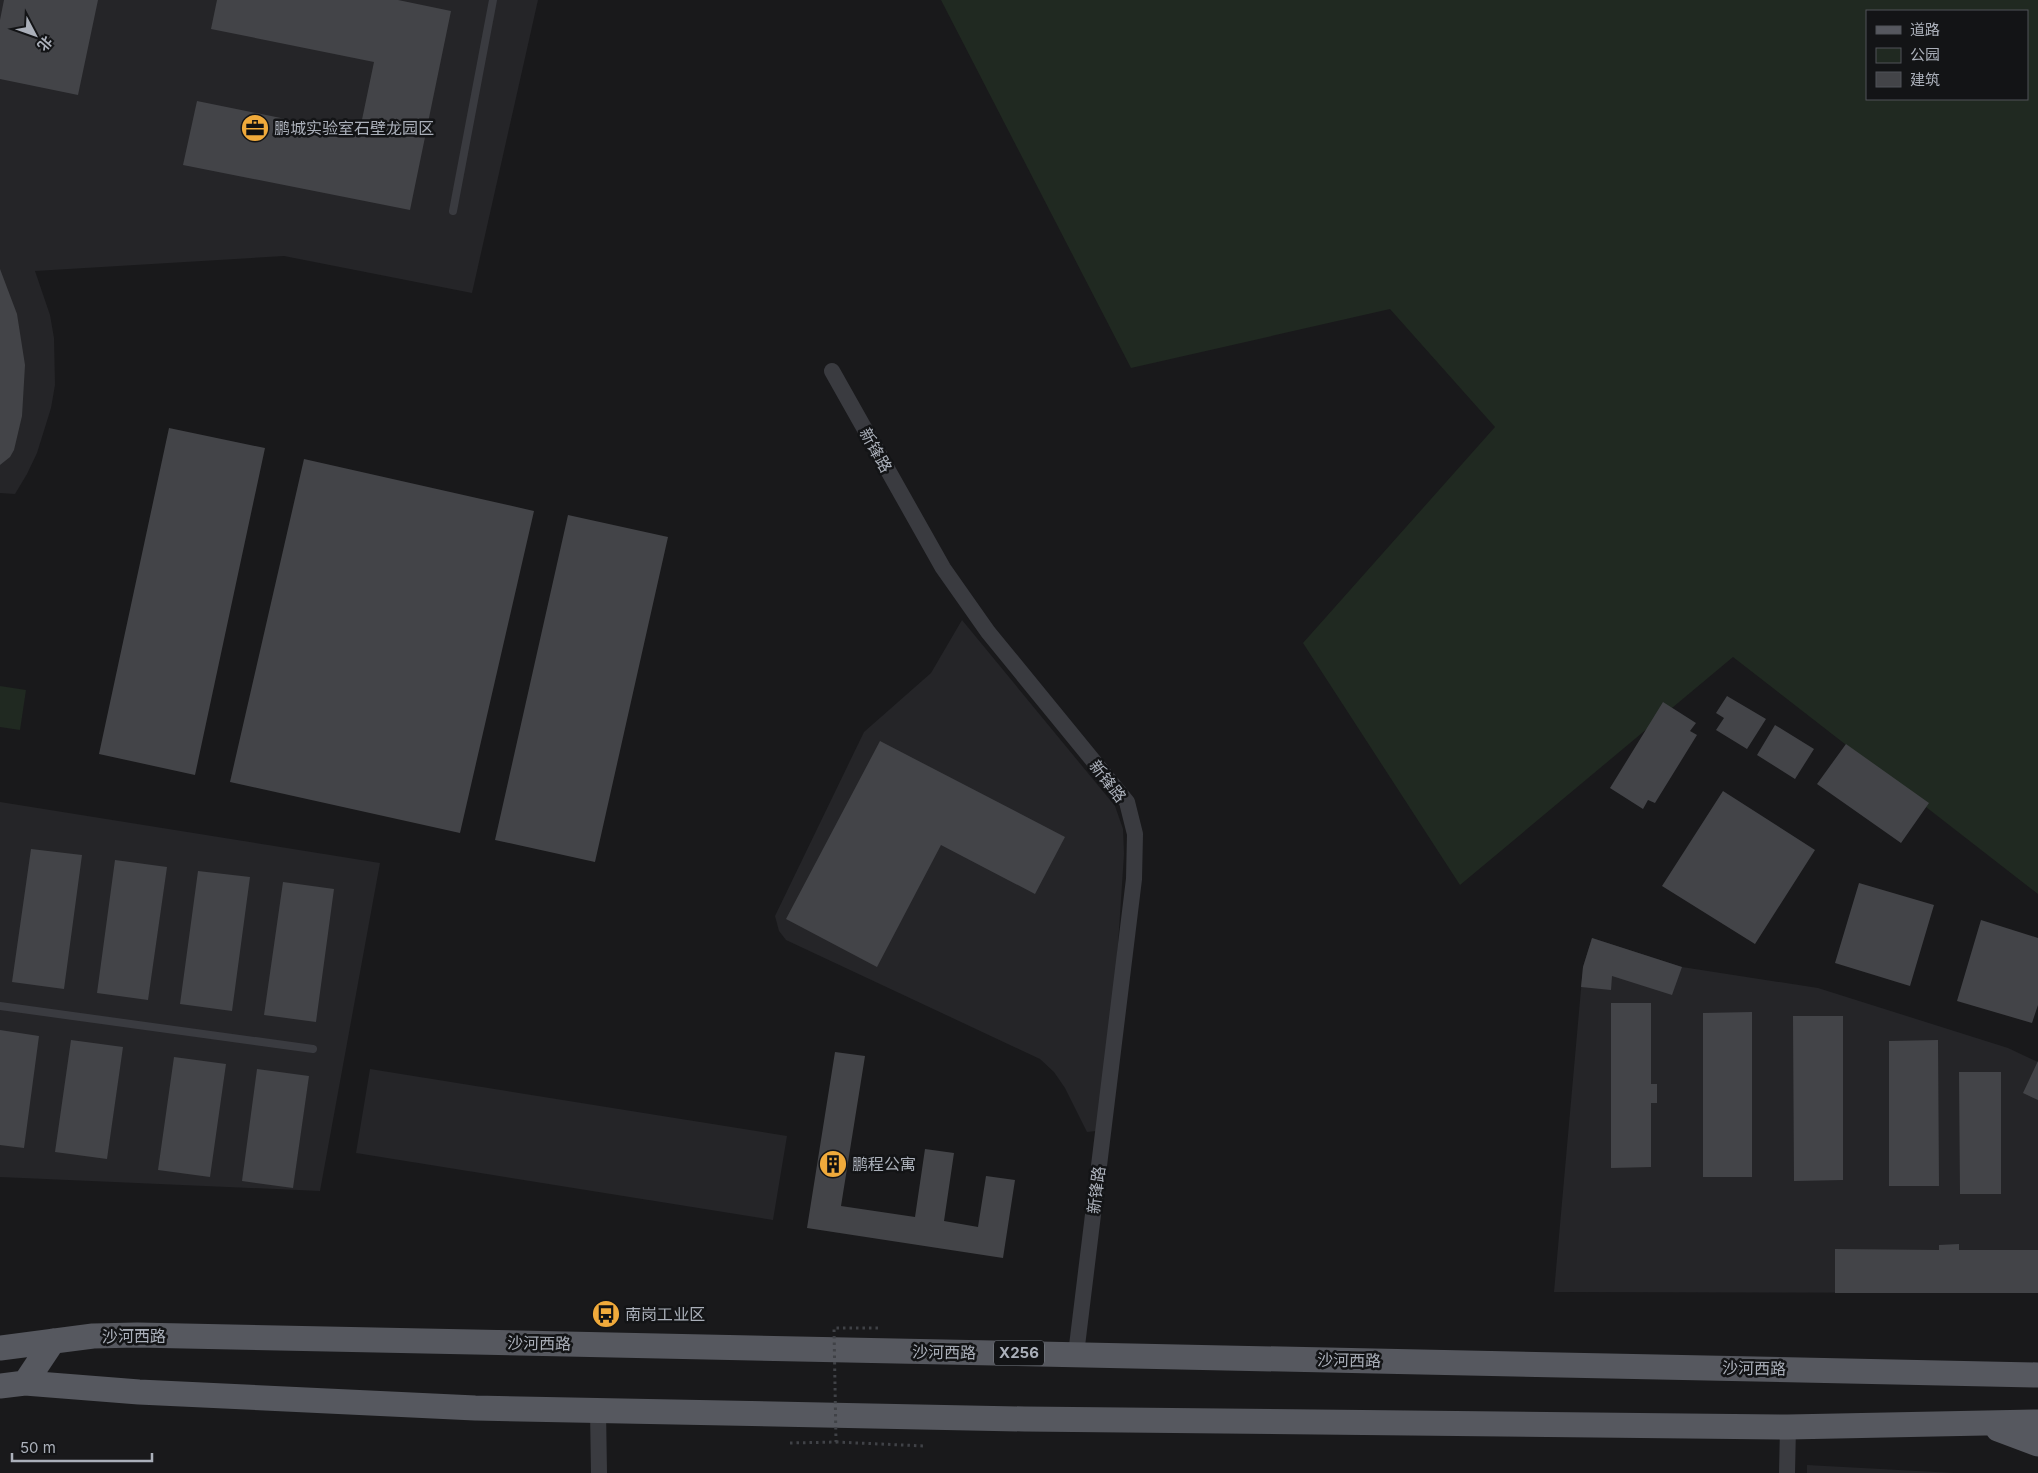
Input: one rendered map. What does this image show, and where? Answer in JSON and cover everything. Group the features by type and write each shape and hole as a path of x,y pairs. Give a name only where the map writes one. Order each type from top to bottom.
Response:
{"main road":[{"name":"沙河西路","path":"0,1348 93,1336 137,1335 2038,1375"},
{"path":"25,1383 53,1341"},
{"path":"0,1386 25,1383 148,1393 475,1408 1024,1419 1788,1426 2038,1422"},
{"path":"1971,1424 1993,1427 2038,1444"}],"street":[{"name":"新锋路","path":"832,371 943,568 988,632 1126,802 1135,834 1134,879 1076,1354"},
{"path":"598,1410 599,1473"},
{"path":"1787,1473 1788,1426"}],"lane":[{"path":"453,211 493,0"},
{"path":"0,1006 312,1049"}],"path":[{"path":"836,1442 834,1328 880,1328"},
{"path":"790,1443 836,1442 924,1446"}],"shaded area":[{"name":"鹏城实验室石壁龙园区","path":"0,0 538,0 472,293 284,256 35,271 50,315 54,338 55,385 51,408 37,453 27,474 15,494 0,493"},
{"path":"962,620 1115,806 1123,829 1124,854 1117,960 1096,1131 1087,1132 1065,1088 1054,1072 1040,1059 786,940 779,931 775,916 864,732 931,673"},
{"path":"0,802 380,863 320,1191 0,1177"},
{"path":"1592,938 1682,967 1818,988 2008,1048 2038,1062 2038,1293 1554,1292 1583,967"},
{"path":"370,1069 787,1136 773,1220 356,1153"},
{"path":"1807,1465 1954,1473 1807,1473"}],"green space":[{"path":"941,0 2038,0 2038,894 1733,657 1460,885 1303,643 1495,427 1390,309 1131,368"},
{"path":"0,686 26,690 20,730 0,727"}],"building":[{"path":"4,0 98,0 78,95 0,79 0,20"},
{"path":"217,0 398,0 451,11 410,210 183,165 197,101 359,134 374,62 211,29"},
{"path":"0,269 17,314 25,365 22,416 14,450 10,457 0,465"},
{"path":"169,428 265,448 195,775 99,754"},
{"path":"304,459 534,511 460,833 230,782"},
{"path":"568,515 668,537 595,862 495,840"},
{"path":"1727,696 1766,719 1747,749 1716,730 1724,718 1716,713"},
{"path":"1663,702 1696,723 1690,731 1697,735 1655,803 1648,800 1643,809 1610,788"},
{"path":"1775,725 1814,749 1795,779 1757,755"},
{"path":"880,741 1065,837 1035,894 941,845 877,967 786,919"},
{"path":"1846,744 1929,803 1901,843 1817,784"},
{"path":"1723,791 1815,850 1755,944 1662,886"},
{"path":"31,849 82,855 64,989 12,982"},
{"path":"115,860 167,867 148,1000 97,993"},
{"path":"198,871 250,877 232,1011 180,1004"},
{"path":"283,882 334,889 316,1022 264,1015"},
{"path":"1859,883 1934,905 1910,986 1835,963"},
{"path":"1981,920 2038,938 2038,1005 2032,1023 1957,1001"},
{"path":"1592,938 1682,967 1672,995 1612,976 1611,990 1581,987 1583,967"},
{"path":"1611,1003 1651,1003 1651,1084 1657,1084 1657,1103 1651,1103 1651,1167 1611,1168"},
{"path":"1752,1012 1752,1177 1703,1177 1703,1013"},
{"path":"1793,1016 1843,1016 1843,1180 1794,1181"},
{"path":"0,1030 39,1036 24,1148 0,1145"},
{"path":"71,1040 123,1047 107,1159 55,1152"},
{"path":"1938,1040 1939,1186 1889,1186 1889,1041"},
{"name":"鹏程公寓","path":"835,1052 865,1056 841,1206 915,1217 925,1149 954,1153 944,1221 978,1227 986,1176 1015,1180 1003,1258 807,1228"},
{"path":"174,1057 226,1064 210,1177 158,1170"},
{"path":"2038,1061 2038,1100 2023,1093"},
{"path":"257,1069 309,1076 293,1188 242,1181"},
{"path":"1959,1072 2001,1072 2001,1194 1960,1194"},
{"path":"1959,1244 1959,1250 2038,1250 2038,1293 1835,1293 1835,1249 1939,1250 1939,1245"}],"place":[{"name":"鹏城实验室石壁龙园区","path":"255,128"},
{"name":"鹏程公寓","path":"833,1164"},
{"name":"南岗工业区","path":"606,1314"}]}
